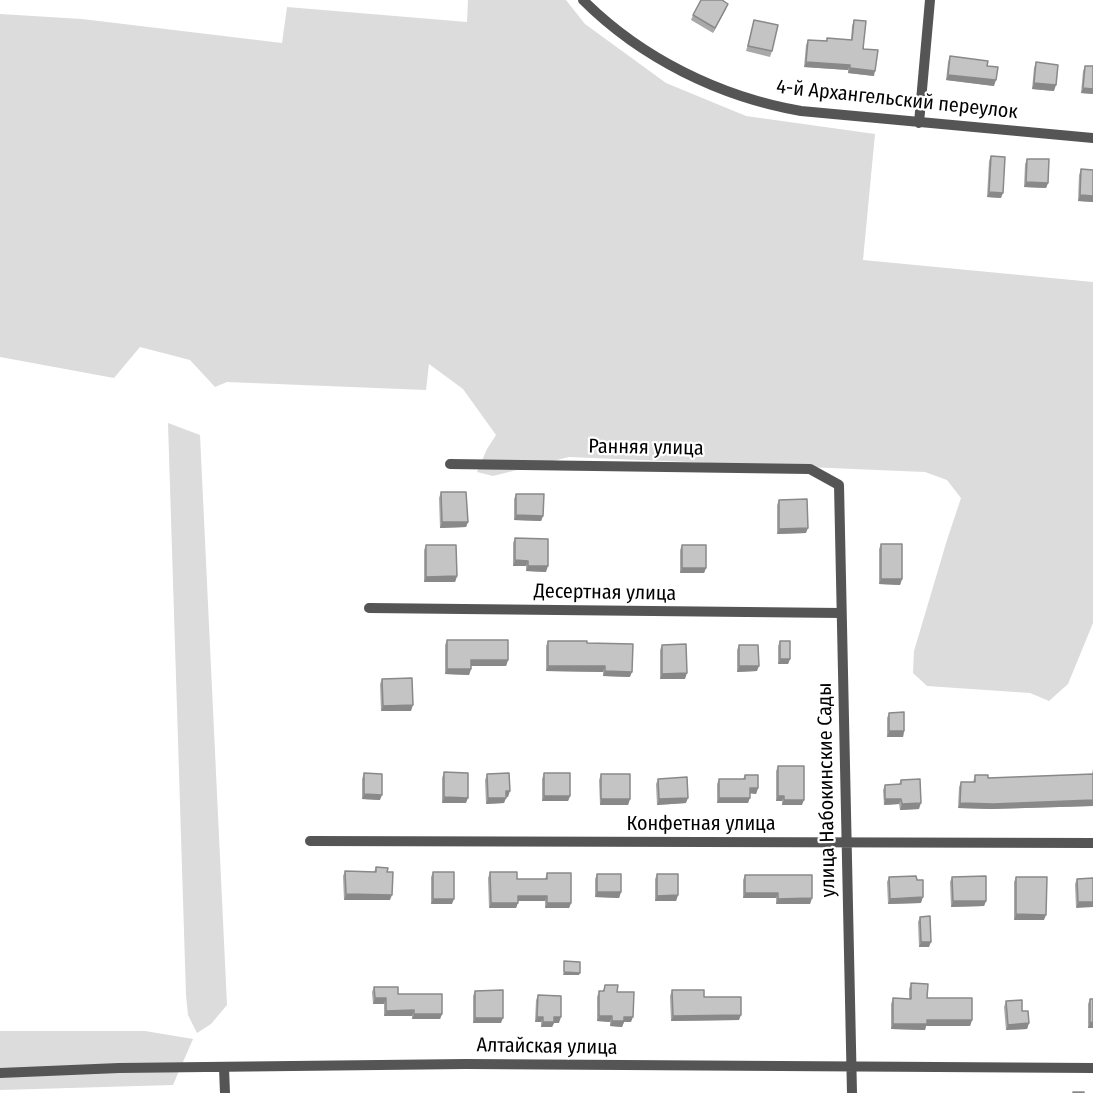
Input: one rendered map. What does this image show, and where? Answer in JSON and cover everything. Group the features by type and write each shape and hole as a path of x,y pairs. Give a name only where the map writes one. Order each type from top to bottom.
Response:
{"street":[{"name":"4-й Архангельский переулок","path":"583,0 606,24 656,57 728,93 753,101 793,109 920,123 1093,138"},
{"path":"920,123 930,0"},
{"name":"Ранняя улица","path":"450,464 810,469 839,485"},
{"name":"улица Набокинские Сады","path":"839,485 852,1093"},
{"name":"Десертная улица","path":"369,608 841,614"},
{"name":"Конфетная улица","path":"310,841 1093,843"},
{"name":"Алтайская улица","path":"0,1073 119,1068 466,1064 1093,1068"},
{"path":"224,1068 225,1093"}],"shaded area":[{"path":"468,0 566,0 585,24 666,83 746,116 875,134 863,260 1093,282 1093,623 1068,684 1049,701 1030,693 927,686 913,673 914,651 961,498 947,480 925,472 569,457 493,476 477,472 496,435 463,389 429,364 426,390 227,382 215,387 190,360 140,347 114,378 0,357 0,14 82,19 282,43 287,7 467,22"},
{"path":"168,423 200,435 227,1005 211,1024 197,1033 188,1015 186,995"},
{"path":"0,1031 145,1031 193,1039 173,1085 0,1090"}],"building":[{"path":"701,0 722,0 728,4 715,28 693,15"},
{"path":"754,20 778,25 772,51 748,46"},
{"path":"854,20 866,21 863,49 878,50 875,71 850,68 850,65 806,62 808,40 827,41 827,38 852,40"},
{"path":"950,56 988,61 987,66 998,67 996,80 948,75"},
{"path":"1036,62 1058,65 1056,85 1034,83"},
{"path":"1085,66 1093,66 1093,89 1083,88"},
{"path":"991,156 1005,157 1003,193 989,192"},
{"path":"1027,159 1049,159 1048,183 1026,182"},
{"path":"1081,169 1093,170 1093,196 1080,195"},
{"path":"441,492 466,492 468,522 442,522"},
{"path":"516,494 544,494 543,516 516,515"},
{"path":"807,499 808,528 779,529 779,500"},
{"path":"515,538 548,539 548,566 528,566 528,561 515,560"},
{"path":"881,544 902,544 902,579 881,579"},
{"path":"426,545 456,545 457,576 426,577"},
{"path":"682,545 706,545 706,568 682,568"},
{"path":"447,640 508,640 508,660 471,660 471,669 447,669"},
{"path":"548,641 633,644 632,672 605,671 605,666 548,666"},
{"path":"780,641 790,641 790,659 780,659"},
{"path":"686,644 687,673 662,674 662,645"},
{"path":"739,645 758,645 759,666 739,666"},
{"path":"412,678 413,705 383,706 382,679"},
{"path":"904,712 904,731 889,731 889,713"},
{"path":"778,766 804,766 804,800 784,800 784,796 778,796"},
{"path":"444,772 468,773 468,798 444,797"},
{"path":"364,773 382,774 382,795 364,794"},
{"path":"509,773 510,791 506,791 506,798 488,798 487,774"},
{"path":"544,773 570,773 570,796 544,796"},
{"path":"601,774 630,774 630,799 601,799"},
{"path":"1093,774 1093,800 960,803 961,782 975,782 975,775 988,775 988,778"},
{"path":"745,775 758,775 758,788 750,788 750,798 719,798 719,779 745,779"},
{"path":"687,777 688,798 659,799 658,779"},
{"path":"920,779 921,803 902,804 901,799 885,799 885,785 901,784 901,780"},
{"path":"376,867 388,868 387,872 393,872 392,895 346,894 345,871 376,872"},
{"path":"433,872 454,872 454,899 433,899"},
{"path":"490,872 517,872 517,879 547,879 547,873 571,873 571,903 547,903 547,896 518,896 518,903 491,903"},
{"path":"597,874 621,874 621,892 597,892"},
{"path":"657,874 678,874 678,895 657,896"},
{"path":"745,875 812,875 812,898 778,899 778,893 745,893"},
{"path":"916,876 917,880 923,880 923,897 890,899 889,877"},
{"path":"986,876 986,901 953,901 952,877"},
{"path":"1016,877 1047,877 1046,915 1016,914"},
{"path":"1093,878 1093,902 1078,902 1077,879"},
{"path":"930,916 931,942 921,942 920,917"},
{"path":"564,961 580,962 580,973 564,972"},
{"path":"911,983 928,984 927,998 972,998 972,1020 927,1020 927,1024 893,1024 893,998 911,999"},
{"path":"605,985 618,985 617,992 634,992 633,1017 624,1017 624,1021 612,1021 612,1016 599,1016 599,991 604,991"},
{"path":"374,987 398,987 398,994 442,994 442,1014 414,1014 414,1010 386,1011 386,998 375,998"},
{"path":"503,990 503,1018 475,1018 475,991"},
{"path":"672,990 704,990 704,997 741,997 741,1015 673,1016"},
{"path":"538,995 561,996 561,1017 554,1017 554,1022 543,1022 543,1017 537,1017"},
{"path":"1090,999 1093,999 1093,1022 1090,1023"},
{"path":"1022,1000 1022,1011 1028,1011 1029,1023 1008,1025 1006,1001"}]}
